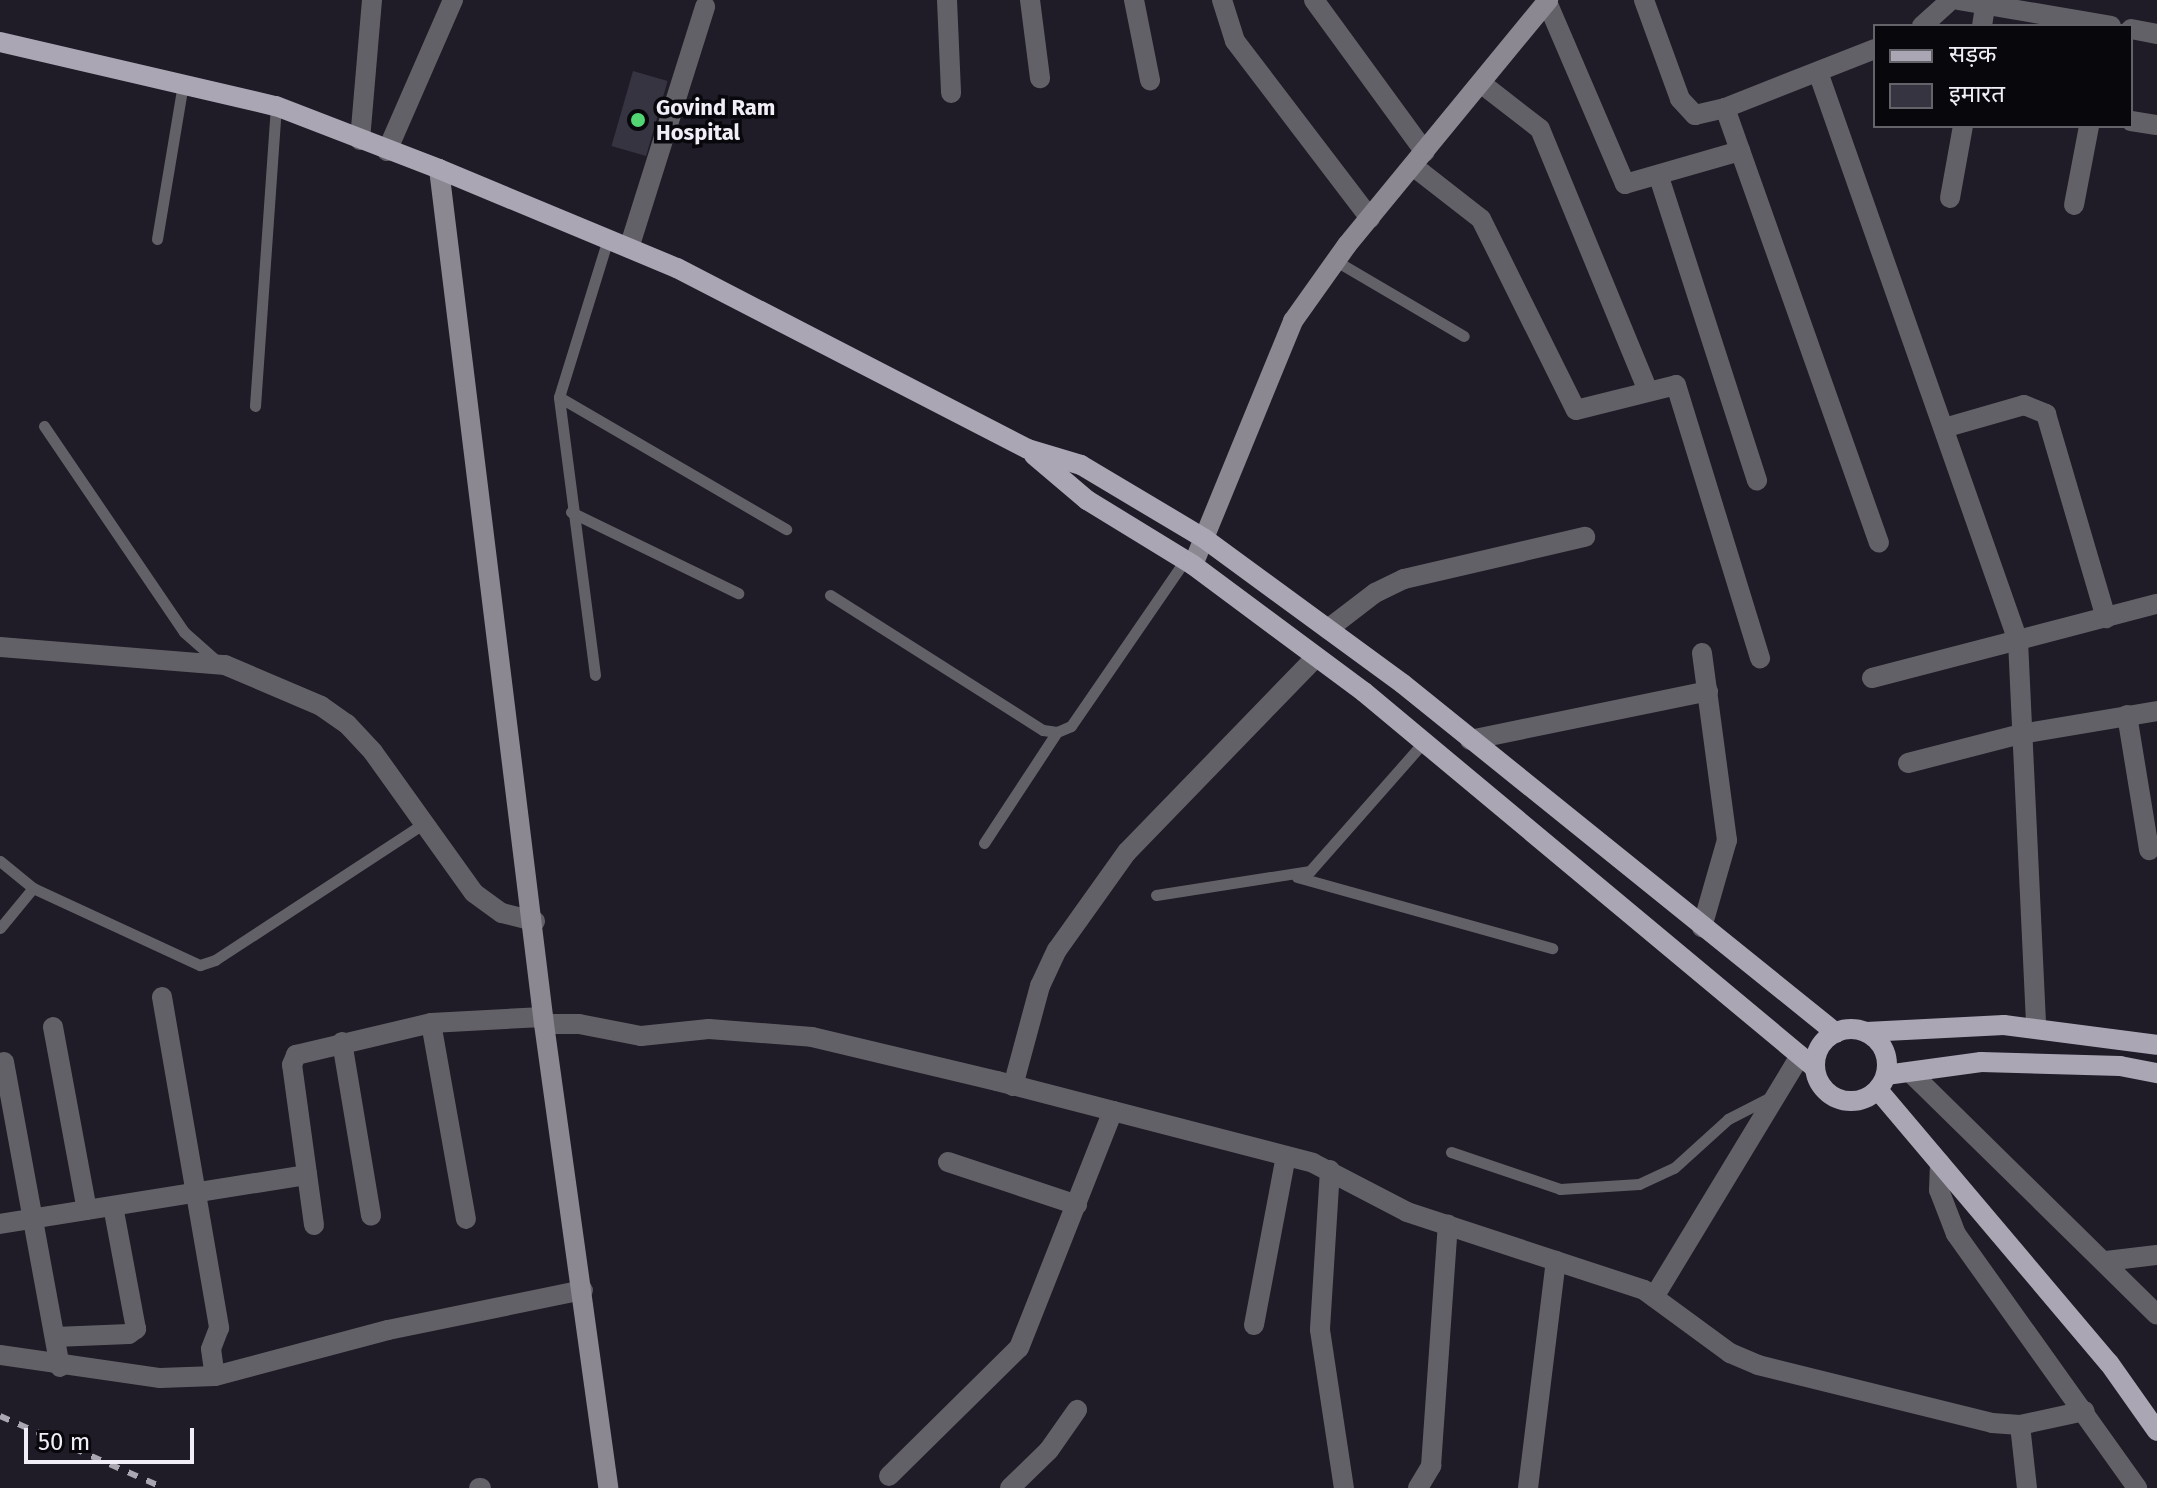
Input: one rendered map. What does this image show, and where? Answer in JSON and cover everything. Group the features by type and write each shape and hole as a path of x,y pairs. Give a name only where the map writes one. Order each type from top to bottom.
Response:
{"main road":[{"path":"0,42 276,106 439,169 629,248 1028,449 1081,465 1205,539 1328,629 1836,1033"},
{"path":"1028,449 1087,500 1189,563 1316,657 1808,1062 1826,1091 1836,1098 1858,1100 1882,1082 1910,1072 1981,1062 2033,1062 2157,1073"},
{"path":"1808,1062 1822,1044 1836,1033 1964,1025 2036,1028 2157,1045"},
{"path":"1866,1032 1884,1048 1882,1082 1940,1163 2109,1363 2157,1431"}],"street":[{"path":"360,140 372,0"},
{"path":"387,151 453,0"},
{"path":"947,0 951,93"},
{"path":"1030,0 1040,78"},
{"path":"1134,0 1150,80"},
{"path":"1222,0 1235,41 1370,218"},
{"path":"1314,0 1419,159 1481,219 1571,405 1583,410 1672,383 1679,389 1760,658"},
{"path":"1644,0 1686,107 1704,115 1873,50"},
{"path":"1924,24 1951,0"},
{"path":"1958,0 1984,10 2092,24"},
{"path":"1189,563 1205,539 1293,321 1370,218 1548,1 1620,179 1629,185 1740,151"},
{"path":"629,248 705,7"},
{"path":"2133,29 2157,34"},
{"path":"1818,72 2018,641 2036,1028"},
{"path":"1482,84 1540,129 1647,389"},
{"path":"1725,108 1879,542"},
{"path":"2133,121 2157,125"},
{"path":"1950,198 1963,128"},
{"path":"2074,205 2089,128"},
{"path":"439,169 535,921 544,1021 608,1488"},
{"path":"1659,177 1757,481"},
{"path":"1944,428 2024,405 2046,414 2106,618"},
{"path":"1328,629 1375,593 1404,579 1585,537"},
{"path":"1872,678 2157,604"},
{"path":"0,647 225,665 321,706 347,724 487,905 535,921"},
{"path":"1702,653 1727,840 1702,927"},
{"path":"1013,1086 1040,986 1057,950 1127,852 1316,657"},
{"path":"1470,740 1708,691"},
{"path":"1908,763 2021,734 2157,711"},
{"path":"2127,715 2149,850"},
{"path":"162,997 219,1328 211,1349 215,1376"},
{"path":"314,1225 293,1059 302,1051 431,1023 544,1021 641,1036 709,1029 812,1037 1113,1111 1330,1170 1385,1203 1654,1297 1742,1360 1967,1418 2020,1425 2084,1411"},
{"path":"431,1023 466,1219"},
{"path":"53,1027 87,1210"},
{"path":"342,1042 371,1216"},
{"path":"4,1062 60,1367"},
{"path":"1654,1297 1777,1094 1808,1062"},
{"path":"1910,1072 2106,1261 2157,1315"},
{"path":"889,1476 1019,1348 1113,1111"},
{"path":"1254,1325 1286,1156"},
{"path":"948,1162 1077,1205"},
{"path":"1940,1163 1939,1190 1956,1234 2137,1488"},
{"path":"1330,1170 1320,1330 1344,1488"},
{"path":"0,1224 307,1175"},
{"path":"55,1337 129,1334 136,1329 113,1206"},
{"path":"1418,1488 1431,1466 1448,1225"},
{"path":"2106,1261 2157,1255"},
{"path":"1528,1488 1556,1261"},
{"path":"0,1355 60,1367 160,1378 215,1376 388,1330 583,1290"},
{"path":"1010,1488 1049,1450 1077,1410"},
{"path":"2020,1425 2027,1488"}],"lane":[{"path":"157,239 183,84"},
{"path":"255,406 276,106"},
{"path":"595,675 571,512 559,397 608,239"},
{"path":"1336,261 1464,336"},
{"path":"559,397 786,529"},
{"path":"44,426 184,632 225,665"},
{"path":"571,512 738,593"},
{"path":"830,595 1043,730 1057,732 1071,726 1189,563"},
{"path":"984,843 1057,732"},
{"path":"1297,877 1322,860 1423,743"},
{"path":"0,861 33,888 191,962 208,964 424,823"},
{"path":"1156,895 1297,877 1552,948"},
{"path":"0,928 33,888"},
{"path":"1451,1152 1560,1189 1639,1184 1674,1168 1728,1119 1777,1094"}],"building":[{"path":"633,71 668,81 646,156 612,146"}],"railway":[{"path":"0,1416 164,1488"}],"place":[{"name":"Govind Ram Hospital","path":"638,120"}]}
